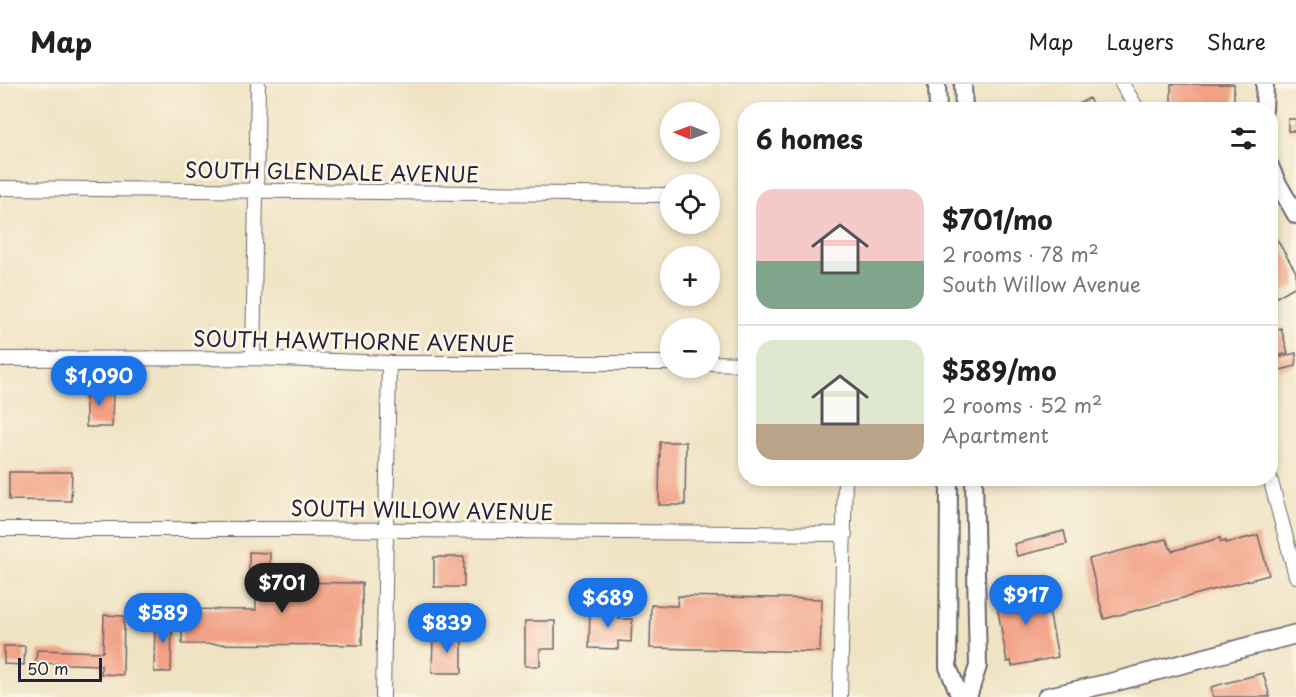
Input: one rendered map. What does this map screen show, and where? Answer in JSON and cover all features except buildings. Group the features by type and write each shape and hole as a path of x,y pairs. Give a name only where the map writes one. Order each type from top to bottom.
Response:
{"main road":[{"path":"1047,697 1110,683 1296,634"}],"street":[{"path":"253,358 258,84"},
{"path":"937,84 938,102"},
{"path":"963,84 964,102"},
{"path":"1122,84 1133,102"},
{"path":"1264,102 1265,84"},
{"path":"1278,183 1296,215"},
{"name":"SOUTH GLENDALE AVENUE","path":"0,188 660,195"},
{"name":"SOUTH HAWTHORNE AVENUE","path":"0,358 253,358 389,363 660,363"},
{"path":"383,697 389,363"},
{"path":"720,363 738,364"},
{"path":"840,697 845,486"},
{"path":"949,486 948,667 960,697"},
{"path":"968,697 978,666 974,486"},
{"path":"1272,486 1296,576"},
{"name":"SOUTH WILLOW AVENUE","path":"0,529 844,534"}]}
